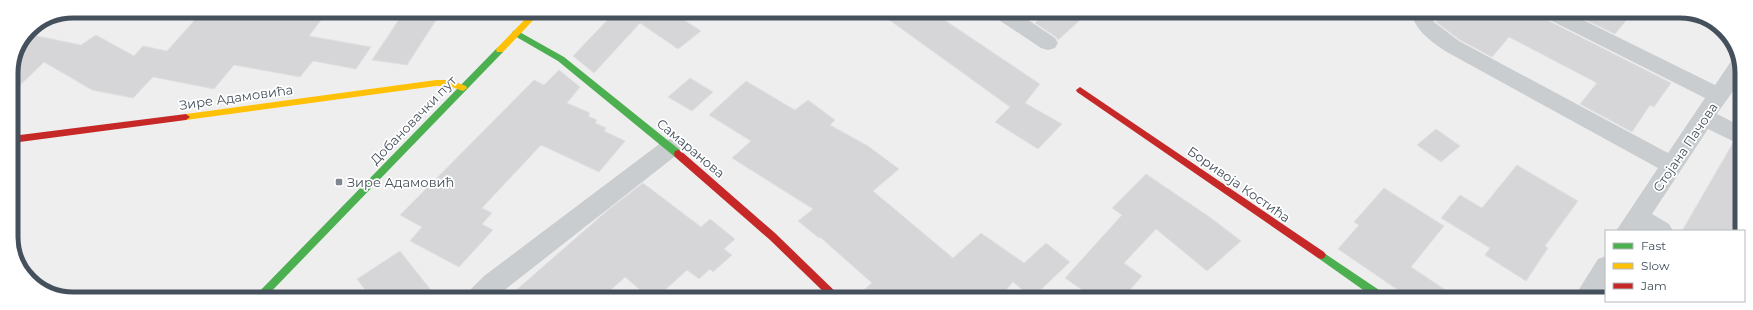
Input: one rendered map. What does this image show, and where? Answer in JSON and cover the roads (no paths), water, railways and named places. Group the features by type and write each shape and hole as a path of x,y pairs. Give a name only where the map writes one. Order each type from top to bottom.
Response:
{"street":[{"name":"Добановачки пут","path":"263,292 531,18"},
{"path":"1010,18 1048,43"},
{"path":"1422,18 1427,27 1452,46 1672,165"},
{"path":"1563,18 1719,96"},
{"name":"Самаранова","path":"516,33 561,60 703,174 772,236 831,292"},
{"name":"Стојана Пачова","path":"1633,224 1735,71"},
{"name":"Зире Адамовића","path":"18,139 428,84 450,83 463,88"},
{"name":"Боривоја Костића","path":"1080,90 1374,292"},
{"path":"1704,117 1735,133"},
{"path":"485,292 493,284 670,148"},
{"path":"1633,224 1657,230"},
{"path":"1589,292 1605,268"}],"place":[{"name":"Зире Адамовић","path":"339,182"}]}
